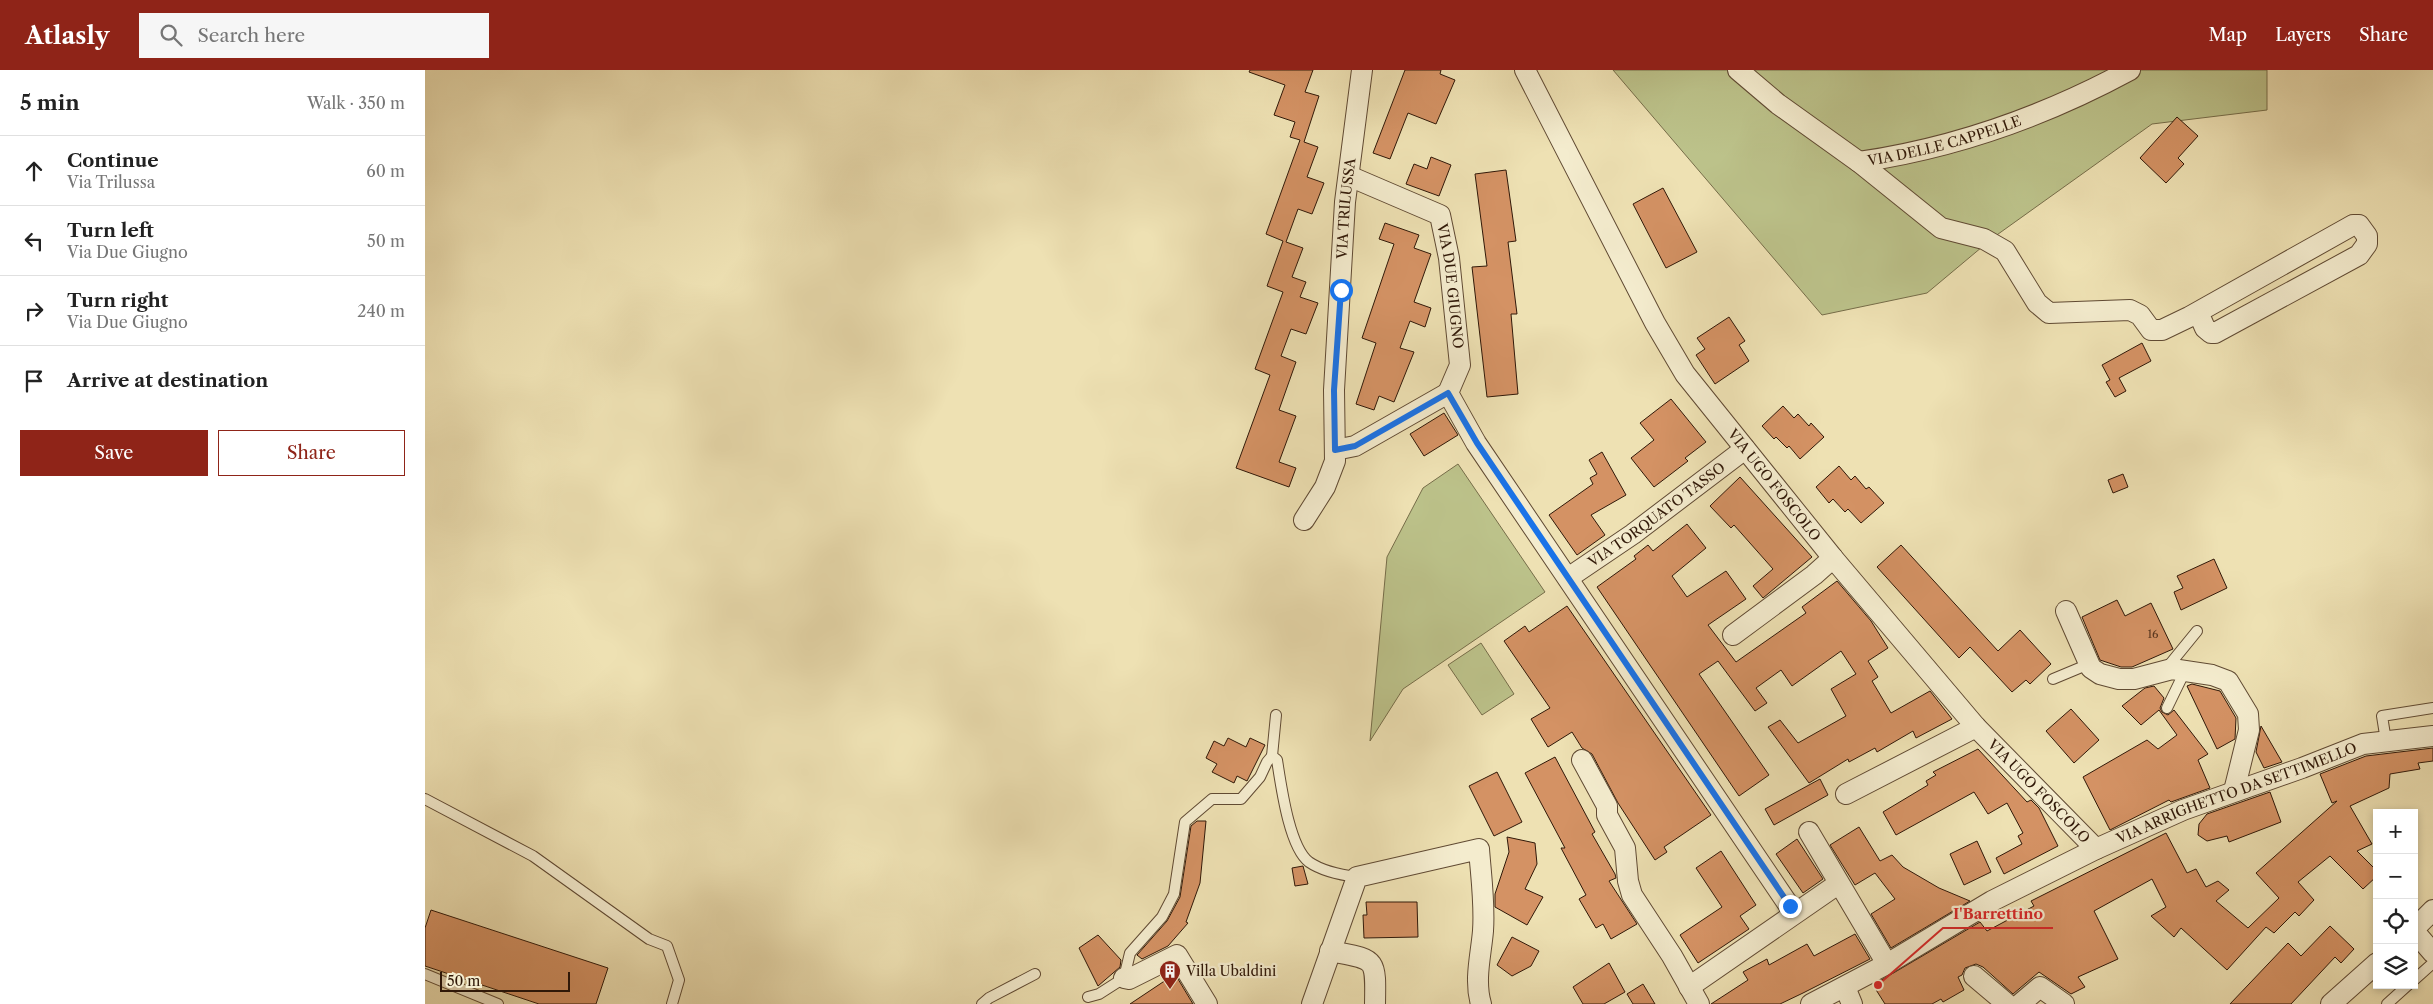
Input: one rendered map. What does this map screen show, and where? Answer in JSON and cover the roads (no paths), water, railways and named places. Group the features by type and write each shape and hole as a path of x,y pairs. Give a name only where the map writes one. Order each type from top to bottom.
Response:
{"street":[{"name":"VIA TRILUSSA","path":"1304,520 1325,487 1335,461 1334,390 1345,202 1362,70"},
{"name":"VIA UGO FOSCOLO","path":"1525,70 1655,323 1685,374 1833,558 1976,726 2096,849"},
{"path":"1738,70 1778,104 1859,162"},
{"name":"VIA DELLE CAPPELLE","path":"1859,162 1929,150 2005,127 2081,97 2130,70"},
{"name":"VIA DELLE CAPPELLE","path":"1859,162 1941,228 1984,239 2005,251 2037,303 2049,313 2130,310 2140,315 2148,328 2153,331 2162,330 2198,312 2353,225 2359,225 2367,236 2367,244 2359,255 2215,333 2211,333 2205,328 2198,312"},
{"name":"VIA DUE GIUGNO","path":"1349,176 1440,215 1449,258 1460,365 1448,393"},
{"path":"1335,450 1355,446 1448,393 1477,443 1794,913"},
{"name":"VIA TORQUATO TASSO","path":"1568,578 1633,534 1745,449"},
{"path":"1733,635 1814,575 1833,558"},
{"path":"2066,611 2089,664 2100,674 2119,679 2134,679 2173,670 2226,679 2248,714 2249,730 2234,791"},
{"path":"1846,794 1976,726"},
{"name":"VIA ARRIGHETTO DA SETTIMELLO","path":"1811,1004 1848,996 1887,964 1993,901 2096,849 2183,810 2302,768 2363,744 2433,736"},
{"path":"1582,760 1607,806 1607,815 1625,848 1628,881 1632,895 1672,956 1699,1004"},
{"path":"1809,832 1887,964"},
{"path":"1312,1004 1357,877 1479,850 1483,905 1478,994 1481,1004"},
{"path":"1689,986 1838,884"},
{"path":"2418,926 2433,910"},
{"path":"2418,935 2433,953"},
{"path":"1330,951 1365,959 1373,965 1376,972 1375,1004"},
{"path":"1124,978 1129,979 1177,955 1207,1004"},
{"path":"2331,1004 2373,967"},
{"path":"1974,976 2007,1004"},
{"path":"2020,1004 2040,987 2064,1004"}],"lane":[{"path":"2163,672 2197,631"},
{"path":"2053,679 2089,664"},
{"path":"2167,708 2185,671"},
{"path":"2386,741 2382,716 2433,708"},
{"path":"1088,997 1099,994 1124,978 1130,953 1162,917 1174,894 1185,822 1212,798 1241,799 1260,777 1272,756 1276,715"},
{"path":"1272,756 1277,760 1285,808 1292,831 1308,861 1324,869 1357,877"},
{"path":"425,799 533,856 649,938 667,946 679,980 672,1004"},
{"path":"2418,976 2433,963"},
{"path":"425,974 498,1004"},
{"path":"982,1004 989,998 1035,974"},
{"path":"2387,1004 2404,989"}],"place":[{"name":"I'Barrettino","path":"1878,985"},
{"name":"Villa Ubaldini","path":"1170,990"}]}
